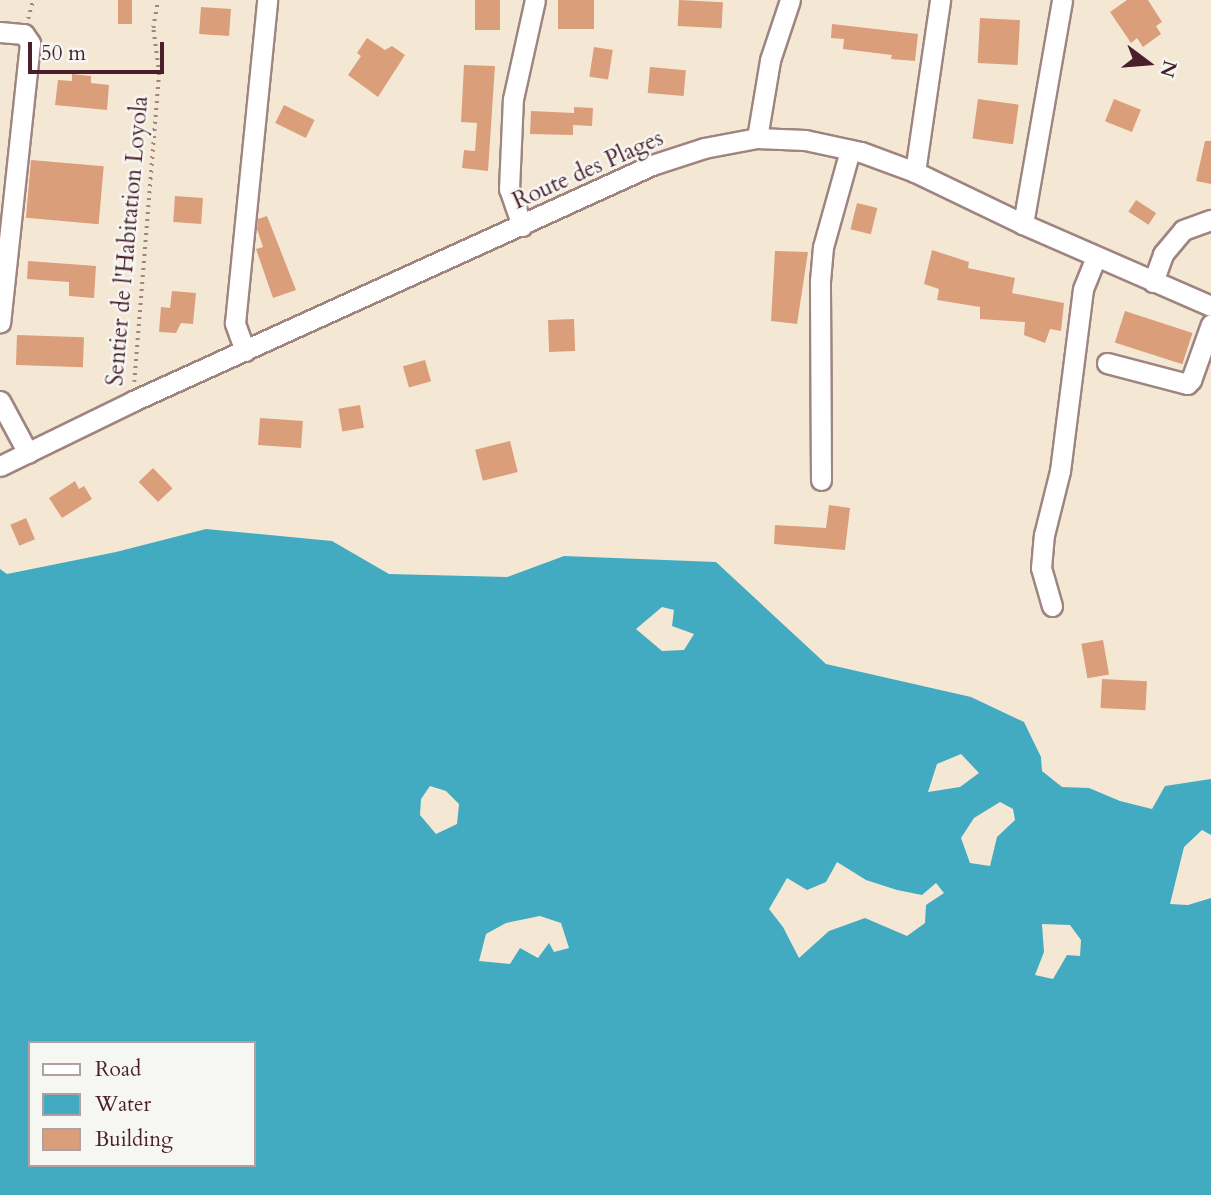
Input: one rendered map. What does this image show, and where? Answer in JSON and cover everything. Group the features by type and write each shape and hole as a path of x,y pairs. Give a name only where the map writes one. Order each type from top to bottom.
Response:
{"street":[{"path":"245,351 235,323 267,0"},
{"path":"522,226 509,189 513,99 535,0"},
{"path":"757,138 770,60 790,0"},
{"path":"915,172 940,0"},
{"path":"1023,224 1062,0"},
{"path":"0,32 24,34 30,43 0,321"},
{"name":"Route des Plages","path":"0,466 133,401 652,166 704,148 757,138 805,140 850,150 915,172 1023,224 1211,306"},
{"path":"821,480 820,281 823,247 850,150"},
{"path":"1153,282 1163,254 1183,230 1211,219"},
{"path":"1052,606 1041,568 1043,543 1060,471 1083,289 1096,256"},
{"path":"1107,363 1187,384 1211,324"},
{"path":"0,401 27,453"}],"path":[{"name":"Sentier de l'Habitation Loyola","path":"133,401 142,259 159,74 153,28 158,0"}],"water":[{"path":"206,529 332,541 389,574 507,577 564,556 716,562 826,664 971,697 1024,722 1041,757 1042,771 1062,787 1089,788 1120,801 1152,809 1165,786 1211,779 1211,835 1202,830 1184,847 1170,904 1188,905 1211,898 1211,1195 0,1195 0,569 7,574 116,552","holes":["662,607 674,610 672,626 694,634 684,650 662,651 636,629","961,754 979,773 960,787 928,792 937,764","430,786 446,791 459,804 457,824 436,834 420,815 421,799","1000,802 1013,809 1015,820 997,837 990,866 970,863 961,838 974,818","837,862 866,880 897,890 922,895 936,883 944,893 926,905 925,923 907,936 865,918 829,931 799,958 783,927 769,909 787,878 807,890 826,882","540,916 561,923 569,948 554,952 549,943 538,958 520,948 510,964 479,961 486,934 506,923","1042,924 1070,925 1081,940 1080,956 1067,955 1053,979 1035,975 1044,952"]}],"building":[{"path":"118,0 132,0 132,24 118,24"},
{"path":"475,0 500,0 500,30 475,30"},
{"path":"558,0 594,0 594,29 558,29"},
{"path":"679,0 723,2 722,28 678,26"},
{"path":"1127,0 1148,0 1162,22 1156,26 1161,34 1143,47 1137,38 1131,43 1110,12"},
{"path":"201,7 231,9 229,36 199,34"},
{"path":"980,18 1020,20 1018,65 978,63"},
{"path":"832,24 918,34 915,61 891,59 892,55 843,49 844,39 831,38"},
{"path":"367,38 385,50 392,46 405,55 378,97 348,75 361,56 357,53"},
{"path":"594,47 613,50 608,80 589,77"},
{"path":"464,65 495,66 488,171 462,168 464,150 475,151 477,123 461,122"},
{"path":"650,67 686,70 684,96 648,93"},
{"path":"72,74 91,76 91,83 109,85 107,110 55,105 58,80 72,81"},
{"path":"978,99 1019,105 1013,144 972,139"},
{"path":"1114,99 1141,110 1132,132 1105,121"},
{"path":"284,105 315,120 306,138 275,123"},
{"path":"574,107 593,108 592,126 573,125 573,135 530,134 531,111 574,113"},
{"path":"1205,141 1211,141 1211,184 1196,181"},
{"path":"31,160 104,166 99,224 26,218"},
{"path":"175,196 203,198 201,224 173,222"},
{"path":"1136,200 1156,213 1149,225 1128,212"},
{"path":"857,203 877,208 871,234 850,229"},
{"path":"267,216 296,290 273,298 256,249 263,247 257,229 258,219"},
{"path":"932,250 969,262 968,268 1015,278 1012,293 1064,303 1061,331 1050,329 1045,343 1024,335 1025,322 980,319 980,307 937,300 939,289 924,284"},
{"path":"775,251 808,252 797,324 771,321"},
{"path":"28,261 96,266 94,298 69,296 69,282 27,279"},
{"path":"172,291 196,293 193,324 181,323 176,333 159,332 161,307 170,308"},
{"path":"1125,311 1193,333 1182,364 1115,342"},
{"path":"574,319 575,351 549,352 548,320"},
{"path":"17,335 84,337 83,367 16,365"},
{"path":"425,360 431,381 409,387 403,366"},
{"path":"360,405 364,428 342,431 338,409"},
{"path":"260,418 303,421 301,448 258,445"},
{"path":"510,441 518,472 483,481 475,450"},
{"path":"153,468 172,488 158,502 139,482"},
{"path":"75,481 79,489 84,486 92,499 62,518 49,498"},
{"path":"829,505 850,508 845,550 774,544 775,525 826,528"},
{"path":"26,518 35,539 19,546 10,525"},
{"path":"1103,640 1109,674 1087,678 1081,644"},
{"path":"1102,679 1147,681 1145,710 1100,708"}]}
